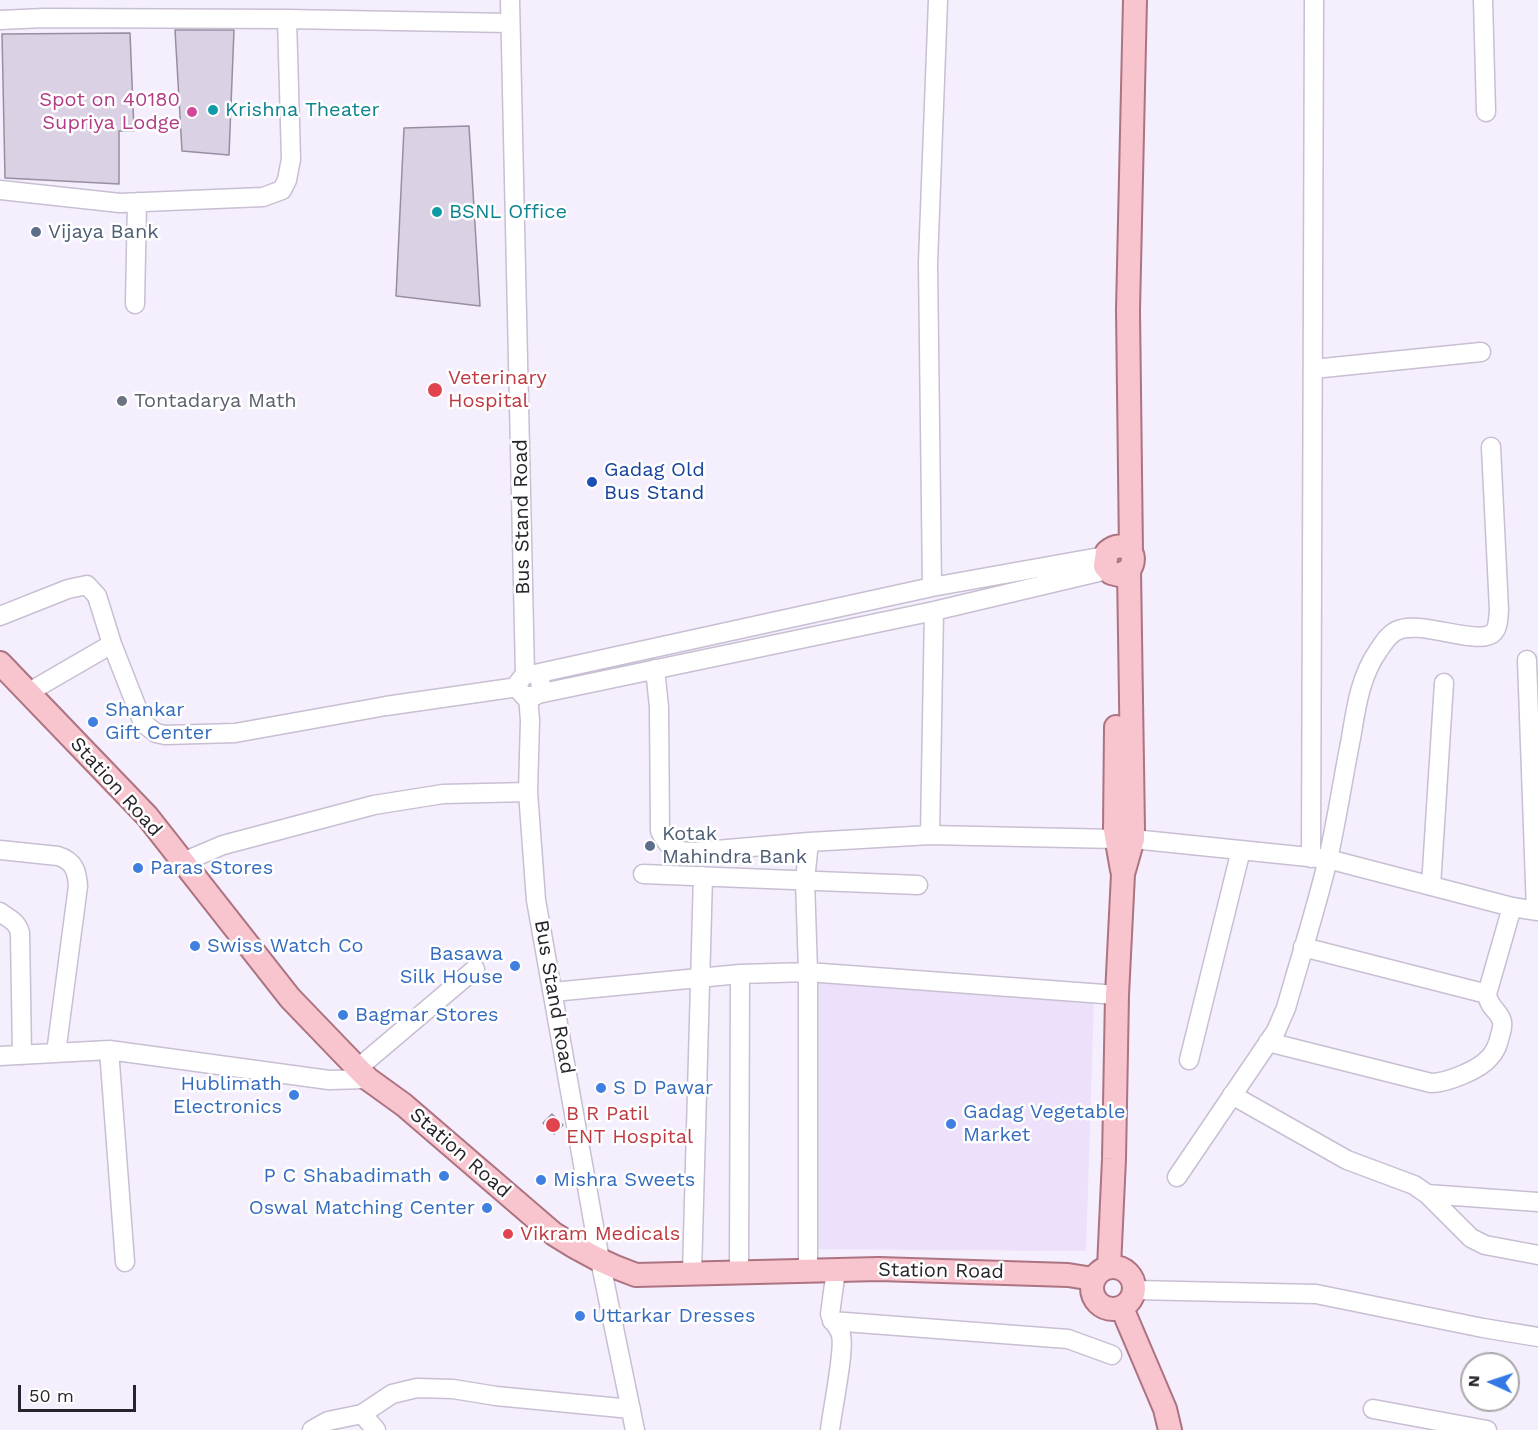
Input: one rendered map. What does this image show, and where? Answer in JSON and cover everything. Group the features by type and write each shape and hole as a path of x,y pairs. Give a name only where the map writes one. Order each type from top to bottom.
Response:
{"main road":[{"path":"1120,0 1117,562 1124,839 1117,995 1114,1159 1101,1273 1091,1287 1095,1301 1107,1309 1128,1299"},
{"path":"1117,562 1128,310 1135,0"},
{"name":"Station Road","path":"3,670 29,692 147,816 290,998 363,1074 404,1105 554,1234 600,1260 636,1275 879,1269 1056,1274 1101,1273"},
{"path":"1101,1273 1123,1269 1134,1282 1128,1299 1166,1409 1170,1430"}],"street":[{"name":"Bus Stand Road","path":"510,0 530,720 528,792 536,900 600,1260 635,1430"},
{"path":"932,587 928,263 938,0"},
{"path":"1314,0 1313,369 1319,858"},
{"path":"1483,0 1486,112"},
{"path":"0,20 44,18 287,19 509,23"},
{"path":"0,190 120,203 263,197 282,190 287,180 291,159 287,19"},
{"path":"135,304 137,202"},
{"path":"1313,369 1481,352"},
{"path":"1177,1177 1276,1031 1286,1008 1303,947 1319,858 1357,702 1372,660 1385,640 1396,630 1420,628 1487,636 1494,632 1498,624 1491,447"},
{"path":"529,685 932,587 1117,562"},
{"path":"0,616 68,589 87,585 97,596 112,644 143,723 156,733 165,735 236,733 386,706 655,669 934,611 1117,562"},
{"path":"930,835 934,611"},
{"path":"29,692 112,644"},
{"path":"655,669 659,707 660,831 667,844 678,851 693,852 930,835 1124,839 1319,858 1512,907 1537,911 1527,660"},
{"path":"1431,886 1444,683"},
{"path":"183,862 223,845 374,805 443,794 528,792"},
{"path":"808,1271 808,972 805,880 809,842"},
{"path":"0,850 66,858 77,872 78,886 56,1053"},
{"path":"1189,1060 1240,850"},
{"path":"643,874 918,885"},
{"path":"692,1273 703,876"},
{"path":"1268,1042 1431,1083 1442,1083 1486,1062 1496,1049 1502,1031 1502,1022 1488,1002 1487,994 1512,907"},
{"path":"0,912 14,920 20,933 22,1055"},
{"path":"1303,947 1487,994"},
{"path":"0,1056 109,1050 329,1080 363,1074 475,969"},
{"path":"553,992 740,974 808,972 1117,995"},
{"path":"739,1271 740,974"},
{"path":"109,1050 124,1262"},
{"path":"1232,1095 1347,1160 1414,1185 1427,1194 1471,1238 1501,1250 1538,1255"},
{"path":"1427,1194 1538,1202"},
{"path":"830,1430 842,1343 838,1328 832,1321 830,1305 836,1270"},
{"path":"1128,1299 1316,1294 1538,1337"},
{"path":"832,1321 1068,1339 1112,1355"},
{"path":"312,1430 328,1421 362,1414 392,1394 417,1388 453,1389 495,1396 631,1409"},
{"path":"1373,1409 1487,1430"},
{"path":"362,1414 376,1430"}],"shaded area":[{"name":"Gadag Vegetable Market","path":"814,977 1094,998 1086,1251 810,1249"}],"building":[{"name":"Krishna Theater","path":"175,30 234,30 229,155 182,151"},
{"path":"130,33 134,131 119,131 119,184 5,178 2,34"},
{"name":"BSNL Office","path":"469,126 480,306 396,296 404,128"},
{"path":"552,1114 563,1125 554,1134 543,1123"}],"place":[{"name":"Krishna Theater","path":"213,110"},
{"name":"Spot on 40180 Supriya Lodge","path":"192,112"},
{"name":"BSNL Office","path":"437,212"},
{"name":"Vijaya Bank","path":"36,232"},
{"name":"Veterinary Hospital","path":"435,390"},
{"name":"Tontadarya Math","path":"122,401"},
{"name":"Gadag Old Bus Stand","path":"592,482"},
{"name":"Shankar Gift Center","path":"93,722"},
{"name":"Kotak Mahindra Bank","path":"650,846"},
{"name":"Paras Stores","path":"138,868"},
{"name":"Swiss Watch Co","path":"195,946"},
{"name":"Basawa Silk House","path":"515,966"},
{"name":"Bagmar Stores","path":"343,1015"},
{"name":"S D Pawar","path":"601,1088"},
{"name":"Hublimath Electronics","path":"294,1095"},
{"name":"Gadag Vegetable Market","path":"951,1124"},
{"name":"B R Patil ENT Hospital","path":"553,1125"},
{"name":"P C Shabadimath","path":"444,1176"},
{"name":"Mishra Sweets","path":"541,1180"},
{"name":"Oswal Matching Center","path":"487,1208"},
{"name":"Vikram Medicals","path":"508,1234"},
{"name":"Uttarkar Dresses","path":"580,1316"}]}
